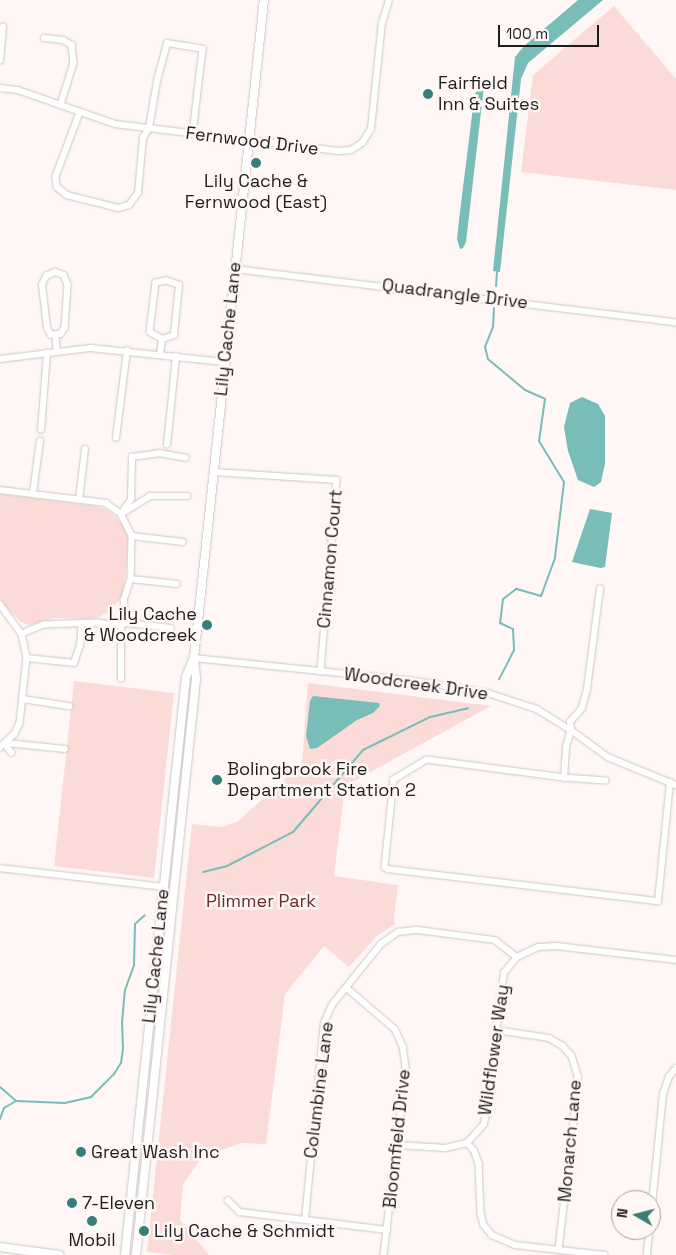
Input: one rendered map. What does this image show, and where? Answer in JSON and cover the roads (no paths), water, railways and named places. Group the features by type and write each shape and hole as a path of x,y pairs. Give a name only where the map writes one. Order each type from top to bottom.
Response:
{"street":[{"name":"Lily Cache Lane","path":"136,1255 196,678 194,658 264,0"},
{"name":"Fernwood Drive","path":"0,88 18,90 115,124 338,151 351,150 362,143 371,128 382,23 389,0"},
{"path":"0,61 4,27"},
{"path":"44,38 63,40 72,45 74,63 70,84 61,105"},
{"path":"80,113 56,176 57,187 67,195 118,208 129,204 138,192 142,138 149,128 157,81 167,43 203,49 193,134"},
{"name":"Quadrangle Drive","path":"234,269 676,322"},
{"path":"55,272 64,276 68,285 65,328 61,334 56,335 51,334 47,328 42,285 46,276 55,272"},
{"path":"168,281 178,284 174,335 162,339 150,332 156,283 168,281"},
{"path":"56,335 58,352"},
{"path":"160,355 162,339"},
{"path":"0,359 91,348 225,362"},
{"path":"116,438 127,351"},
{"path":"41,430 47,353"},
{"path":"167,445 176,356"},
{"path":"33,493 40,442"},
{"path":"79,500 85,449"},
{"path":"121,514 130,499 132,456 159,453 186,458"},
{"name":"Cinnamon Court","path":"214,472 337,480 321,670"},
{"path":"0,490 106,503 121,514 132,536 131,580 124,600 120,679"},
{"path":"121,514 150,496 187,496"},
{"path":"132,536 183,542"},
{"path":"131,580 177,584"},
{"path":"564,778 566,747 572,730 570,722 582,708 587,689 600,589"},
{"path":"0,604 22,634 27,658 20,722 15,734 4,745"},
{"path":"27,658 74,662 80,646 82,624"},
{"path":"22,634 44,625 124,624 171,628"},
{"name":"Lily Cache Lane","path":"125,1255 186,677 194,658"},
{"name":"Woodcreek Drive","path":"194,658 321,670 488,692 537,709 572,730 608,757 673,784"},
{"path":"23,700 69,706"},
{"path":"4,745 65,749"},
{"path":"4,745 12,753"},
{"path":"606,781 564,778 427,760 394,780 386,869 658,902 673,784"},
{"path":"0,868 174,888"},
{"name":"Columbine Lane","path":"304,1220 324,1023 332,1005 381,944 398,932 418,930 495,940 517,957"},
{"path":"517,957 538,947 557,946 676,960"},
{"name":"Wildflower Way","path":"467,1143 484,1124 489,1098 504,973 517,957"},
{"name":"Bloomfield Drive","path":"347,988 395,1029 404,1046 406,1068 384,1255"},
{"name":"Monarch Lane","path":"496,1030 549,1038 563,1046 572,1056 576,1069 577,1096 559,1250"},
{"path":"653,1190 663,1094 668,1077 676,1068"},
{"path":"398,1144 445,1148 467,1143 474,1150 479,1163 481,1176 479,1200 484,1225 492,1235 515,1245 604,1255"},
{"path":"228,1200 240,1212 387,1230"},
{"path":"647,1255 649,1240"},
{"path":"0,1247 60,1255"}],"water":[{"path":"578,0 603,0 528,63 521,79 500,272 493,271 515,57 524,46"},
{"path":"484,86 466,242 463,248 460,249 457,239 473,107 476,91"},
{"path":"582,397 598,404 605,416 605,464 601,482 594,487 578,480 568,451 564,427 570,403"},
{"path":"590,509 612,513 605,567 600,568 572,562"},
{"path":"313,696 379,703 380,706 373,713 357,720 317,748 310,749 306,736 310,701"}],"waterway":[{"path":"496,286 497,271"},
{"path":"494,308 493,327 485,347 488,359 525,390 545,399 539,441 564,482 555,558 541,596 516,589 503,599 500,623 513,629 514,650 499,679"},
{"path":"203,872 227,866 293,832 363,750 430,717 468,708"},
{"path":"0,1119 4,1108 16,1101 65,1103 91,1097 114,1074 121,1063 123,1049 122,1023 125,990 134,965 135,924 145,915"},
{"path":"0,1087 16,1101"}],"place":[{"name":"Fairfield Inn & Suites","path":"428,94"},
{"name":"Lily Cache & Fernwood (East)","path":"256,163"},
{"name":"Lily Cache & Woodcreek","path":"207,625"},
{"name":"Bolingbrook Fire Department Station 2","path":"217,780"},
{"name":"Great Wash Inc","path":"81,1152"},
{"name":"7-Eleven","path":"72,1203"},
{"name":"Mobil","path":"92,1221"},
{"name":"Lily Cache & Schmidt","path":"144,1231"}],"park label":[{"name":"Plimmer Park","path":"261,901"}]}
